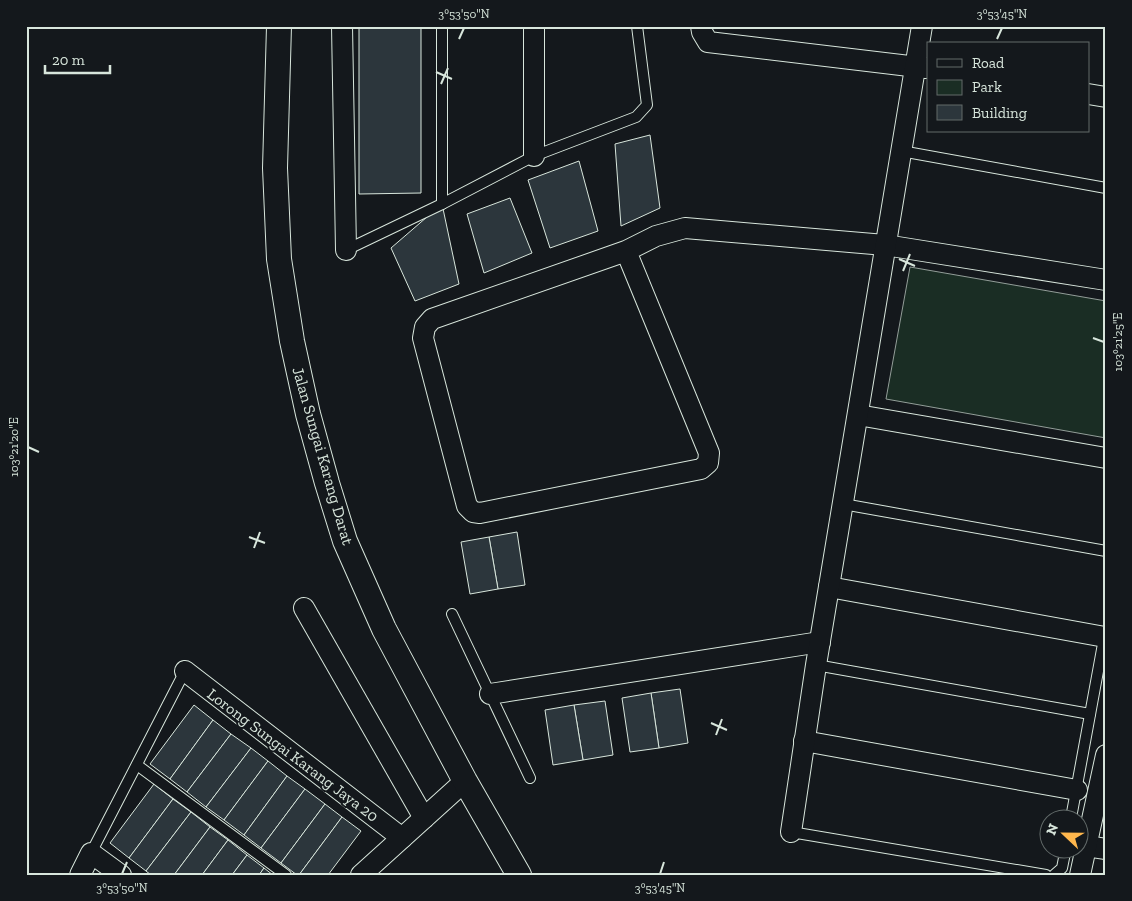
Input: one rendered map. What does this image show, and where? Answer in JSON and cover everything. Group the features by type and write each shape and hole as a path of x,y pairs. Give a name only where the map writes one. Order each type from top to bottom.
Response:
{"street":[{"name":"Jalan Sungai Karang Darat","path":"280,26 275,168 280,259 292,341 308,414 345,541 384,629 465,781 520,875"},
{"path":"342,26 346,250"},
{"path":"534,26 534,156"},
{"path":"701,26 708,42 922,67"},
{"path":"791,832 816,665 901,151 922,67 922,26"},
{"path":"1090,94 1106,97"},
{"path":"626,251 709,454 708,463 701,469 480,513 473,512 467,506 423,338 425,327 432,319 626,251 656,236 685,228 885,246 1106,280"},
{"path":"858,415 1106,458"},
{"path":"829,587 1105,633"},
{"path":"304,608 424,818"},
{"path":"490,694 820,642"},
{"name":"Lorong Sungai Karang Jaya 20","path":"185,671 402,838"},
{"path":"804,741 1077,790"},
{"path":"1090,828 1106,756"},
{"path":"361,875 465,781"},
{"path":"1090,846 1106,848"},
{"path":"80,875 92,853 121,875"},
{"path":"1080,875 1084,858"}],"lane":[{"path":"442,26 442,204"},
{"path":"346,250 442,204 534,156 636,117 647,105 637,26"},
{"path":"901,151 1106,188"},
{"path":"843,504 1106,551"},
{"path":"452,614 530,778"},
{"path":"1073,808 1105,633"},
{"path":"816,665 1090,714"},
{"path":"92,853 185,671"},
{"path":"137,765 286,875"},
{"path":"791,832 1046,875"},
{"path":"1054,875 1062,868 1064,858"}],"green space":[{"path":"910,267 1106,301 1106,438 886,399"}],"building":[{"path":"359,26 421,26 421,193 359,194"},
{"path":"650,135 660,208 621,226 615,144"},
{"path":"579,161 598,231 550,248 528,180"},
{"path":"510,198 532,253 484,273 467,214"},
{"path":"442,204 459,284 415,301 391,248"},
{"path":"517,532 525,585 498,589 489,537"},
{"path":"489,537 498,589 470,594 461,542"},
{"path":"680,689 688,743 659,748 651,693"},
{"path":"651,693 659,748 630,752 622,698"},
{"path":"605,701 613,755 583,760 574,705"},
{"path":"194,705 213,720 170,779 150,764"},
{"path":"574,705 583,760 553,765 545,710"},
{"path":"213,720 231,734 187,792 170,779"},
{"path":"231,734 251,748 206,807 187,792"},
{"path":"251,748 268,761 224,820 206,807"},
{"path":"268,761 287,776 244,835 224,820"},
{"path":"287,776 305,789 261,848 244,835"},
{"path":"154,784 173,799 129,858 110,843"},
{"path":"305,789 325,804 281,863 261,848"},
{"path":"173,799 191,812 146,871 129,858"},
{"path":"325,804 342,817 299,875 297,875 281,863"},
{"path":"191,812 210,827 174,875 151,875 146,871"},
{"path":"342,817 361,831 328,875 299,875"},
{"path":"210,827 228,840 202,875 174,875"},
{"path":"228,840 247,855 232,875 202,875"},
{"path":"247,855 264,868 259,875 232,875"},
{"path":"264,868 273,875 259,875"}]}
